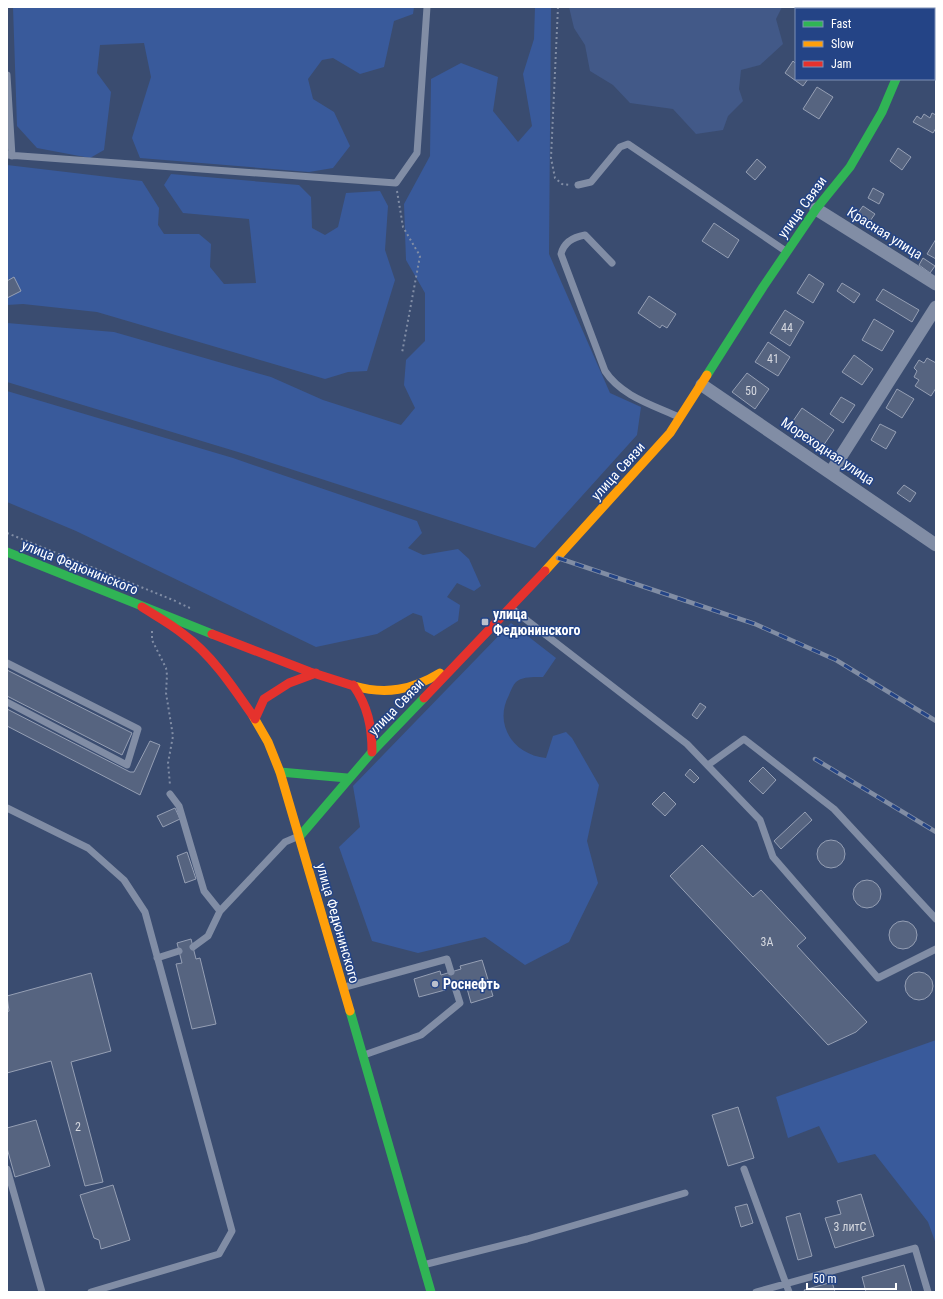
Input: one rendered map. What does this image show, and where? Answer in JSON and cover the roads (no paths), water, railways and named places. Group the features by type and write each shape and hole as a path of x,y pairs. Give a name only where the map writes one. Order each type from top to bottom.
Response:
{"main road":[{"name":"улица Связи","path":"300,836 348,778 511,608 629,480 670,433 816,209 850,167 866,141 896,80"},
{"name":"улица Федюнинского","path":"7,552 142,607 316,673 353,685 377,690 411,689 430,680 466,655"},
{"name":"улица Федюнинского","path":"142,607 184,634 207,656 235,689 255,718 268,742 280,772 300,836 342,987 431,1292"},
{"path":"255,718 264,699 289,683 316,673"},
{"path":"353,685 364,698 368,712 372,731 372,752"},
{"path":"280,772 348,778"}],"street":[{"name":"Красная улица","path":"816,209 936,284"},
{"path":"831,472 936,307"},
{"name":"Мореходная улица","path":"702,385 936,545"}],"lane":[{"path":"7,76 10,156 396,184 416,153 427,7"},
{"path":"578,186 591,182 620,147 628,144 787,252"},
{"path":"612,263 585,235 576,236 563,246 561,254 605,372 613,383 622,390 681,417"},
{"path":"511,608 687,744 708,765 760,820 773,857 878,978 936,949"},
{"path":"7,663 138,729 127,765 7,702"},
{"path":"708,765 744,739 834,809 936,919"},
{"path":"170,794 179,806 204,891 220,911"},
{"path":"7,808 88,848 124,880 145,912 232,1231 219,1254 90,1292"},
{"path":"193,947 208,936 220,911 285,842 300,836"},
{"path":"157,958 179,951"},
{"path":"342,987 447,959 451,972"},
{"path":"362,1055 421,1035 460,1003 454,984"},
{"path":"7,1169 42,1292"},
{"path":"744,1169 787,1283 789,1292"},
{"path":"423,1265 528,1239 684,1193"},
{"path":"756,1292 915,1248 928,1292"}],"railway":[{"path":"558,558 755,624 836,660 936,721"},
{"path":"815,759 936,832"}],"place":[{"name":"улица Федюнинского","path":"485,622"},
{"name":"Роснефть","path":"435,984"}]}
